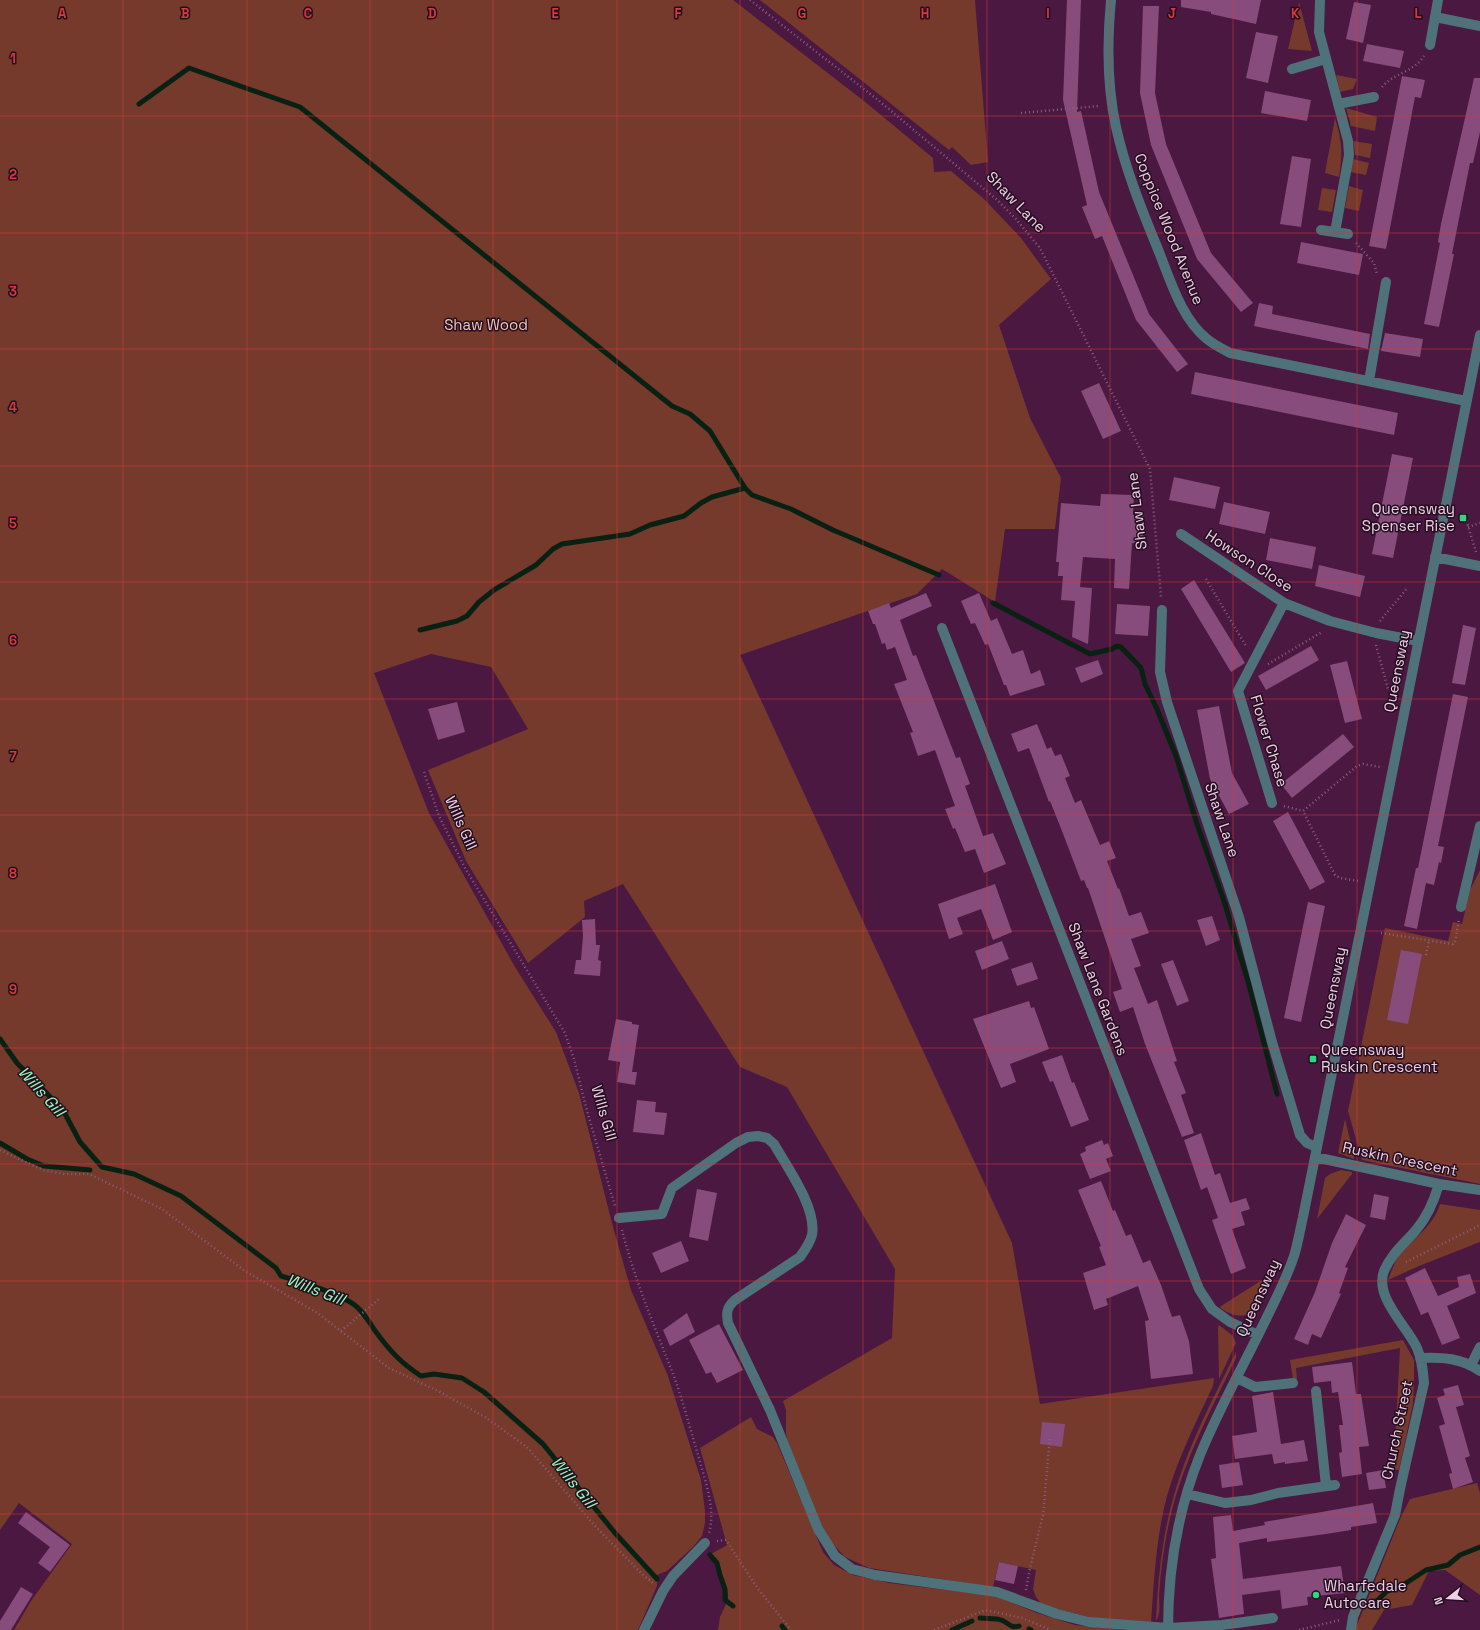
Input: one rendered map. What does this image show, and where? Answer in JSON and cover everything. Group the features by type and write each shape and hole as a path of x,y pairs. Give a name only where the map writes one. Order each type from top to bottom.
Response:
{"street":[{"name":"Coppice Wood Avenue","path":"1111,0 1108,41 1111,100 1122,151 1136,193 1172,285 1183,309 1206,339 1230,353 1466,401"},
{"path":"1320,0 1319,32 1348,141 1348,155 1335,232"},
{"path":"1430,45 1438,0"},
{"path":"1435,17 1480,26"},
{"path":"1292,69 1326,58"},
{"path":"1338,104 1374,97"},
{"path":"1321,230 1348,234"},
{"path":"1369,381 1386,282"},
{"name":"Queensway","path":"1168,1629 1173,1557 1187,1494 1200,1455 1280,1290 1294,1255 1394,769 1418,641 1480,335"},
{"name":"Howson Close","path":"1181,534 1284,603 1330,621 1340,622 1376,633 1418,641"},
{"path":"1435,557 1480,566"},
{"name":"Flower Chase","path":"1272,803 1238,691 1284,603"},
{"name":"Shaw Lane","path":"1162,610 1160,672 1167,702 1239,917 1272,1042 1300,1135 1316,1152"},
{"name":"Shaw Lane Gardens","path":"942,628 1199,1289 1212,1309 1230,1322 1258,1335"},
{"path":"1461,907 1477,856 1480,826"},
{"path":"618,1218 662,1214 672,1188 736,1143 748,1137 758,1136 767,1138 774,1144 807,1202 812,1218 812,1234 806,1249 800,1257 735,1300 728,1306 726,1314 728,1323 770,1410 818,1529 835,1556 852,1569 875,1575 997,1592 1057,1614 1089,1622 1168,1629 1222,1625 1273,1618"},
{"name":"Ruskin Crescent","path":"1316,1152 1439,1184 1480,1190"},
{"name":"Church Street","path":"1351,1630 1353,1617 1395,1515 1424,1384 1423,1368 1417,1347 1390,1305 1383,1290 1384,1273 1391,1258 1416,1230 1429,1212 1439,1184"},
{"path":"1471,1365 1480,1347"},
{"path":"1420,1358 1436,1357 1452,1359 1471,1365 1480,1371"},
{"path":"1236,1378 1255,1387 1293,1383"},
{"path":"1187,1494 1225,1503 1251,1500 1278,1493 1331,1486 1316,1391"},
{"path":"644,1630 663,1591 673,1576 705,1543"}],"path":[{"name":"Shaw Lane","path":"750,0 878,100 996,199 1016,218 1040,248 1150,469 1162,610"},
{"path":"1386,82 1419,64 1430,45"},
{"path":"1021,114 1099,106"},
{"path":"1356,244 1374,263 1384,298"},
{"path":"1464,513 1480,566"},
{"path":"1468,527 1480,522"},
{"path":"1206,579 1255,659 1265,665 1340,622"},
{"path":"1378,623 1408,587"},
{"path":"1375,642 1388,689"},
{"path":"1303,811 1356,766 1363,764 1394,769"},
{"name":"Wills Gill","path":"424,772 440,816 465,868 565,1033 574,1059 587,1111 629,1258 676,1381 704,1478 711,1517 710,1531 705,1543"},
{"path":"1272,803 1303,811 1335,875 1340,878 1370,883"},
{"path":"1381,933 1453,944 1456,942 1461,907"},
{"path":"1426,955 1429,940"},
{"path":"0,1150 44,1170 65,1174 89,1174 162,1209 245,1271 316,1312 389,1368 440,1392 485,1417 527,1447 596,1527 642,1574 663,1591"},
{"path":"1404,1262 1480,1225"},
{"path":"341,1331 379,1299"},
{"path":"1024,1602 1030,1568 1043,1515 1050,1436"},
{"path":"705,1543 726,1540 758,1589 791,1630"},
{"path":"934,1630 986,1610 1022,1618 1051,1630"},
{"path":"1300,1630 1353,1617"}],"green space":[{"name":"Shaw Wood","path":"0,0 733,0 864,101 933,158 934,172 951,171 984,199 1021,238 1051,279 999,325 1030,418 1061,478 1055,529 1005,529 995,602 942,569 917,594 740,655 1012,1243 1040,1404 1214,1378 1213,1386 1182,1454 1167,1496 1160,1527 1154,1575 1151,1623 1098,1619 1043,1606 1036,1597 1033,1589 1036,1570 999,1562 993,1587 869,1568 845,1557 830,1541 817,1519 789,1447 786,1434 786,1410 783,1401 892,1338 895,1269 787,1087 740,1067 623,884 584,901 585,917 528,963 466,861 428,770 528,729 491,667 431,654 374,673 429,813 515,967 556,1032 579,1093 613,1227 631,1290 668,1376 701,1480 705,1511 705,1523 702,1536 693,1547 667,1571 657,1575 657,1586 638,1630 14,1630 31,1601 72,1544 19,1503 0,1530"},
{"path":"760,0 975,0 988,162 971,165 952,147 949,150"},
{"path":"1299,2 1312,51 1288,49"},
{"path":"1336,75 1357,79 1353,89 1340,92"},
{"path":"1346,108 1377,117 1375,131 1351,126"},
{"path":"1335,118 1341,147 1339,177 1325,173"},
{"path":"1353,141 1372,144 1370,158 1355,155"},
{"path":"1353,159 1369,163 1366,175 1350,172"},
{"path":"1349,186 1363,190 1359,211 1345,208"},
{"path":"1322,188 1336,190 1332,212 1318,210"},
{"path":"1480,870 1480,1184 1362,1160 1348,1111 1385,928 1448,941 1453,922 1462,924 1470,890"},
{"path":"1345,1119 1354,1157 1354,1159 1338,1153"},
{"path":"1341,1170 1352,1172 1352,1174 1317,1219 1325,1178 1330,1174"},
{"path":"1440,1204 1480,1210 1480,1242 1388,1280 1398,1257 1432,1220 1437,1213"},
{"path":"1270,1275 1259,1302 1248,1314 1241,1316 1232,1314 1220,1308 1221,1306"},
{"path":"1219,1325 1232,1335 1236,1343 1219,1379 1218,1328"},
{"path":"1403,1340 1414,1360 1413,1404 1399,1470 1395,1470 1394,1464 1400,1348 1296,1368 1297,1379 1293,1379 1290,1360"},
{"path":"1236,1352 1236,1358 1192,1451 1172,1510 1165,1541 1159,1595 1159,1612 1156,1621 1161,1558 1166,1526 1174,1495 1186,1458"},
{"path":"751,1417 757,1429 773,1437 777,1443 823,1552 834,1565 853,1575 889,1583 995,1596 1037,1613 1075,1625 1124,1630 718,1630 720,1617 728,1600 728,1593 718,1561 711,1554 727,1545 700,1448"},
{"path":"1477,1483 1480,1493 1480,1595 1445,1570 1429,1571 1412,1605 1384,1610 1372,1630 1355,1630 1400,1519 1410,1499"}],"building":[{"path":"1067,0 1081,0 1077,112 1081,111 1099,192 1149,314 1188,364 1177,372 1136,320 1102,236 1095,239 1082,207 1087,205 1063,100"},
{"path":"1181,0 1261,0 1256,24 1211,14 1211,12 1181,7"},
{"path":"1354,2 1371,5 1363,43 1346,39"},
{"path":"1143,6 1159,6 1155,93 1166,144 1211,253 1253,303 1241,312 1197,259 1151,145 1140,93"},
{"path":"1256,32 1278,36 1268,83 1246,78"},
{"path":"1367,44 1404,51 1400,68 1363,61"},
{"path":"1402,76 1425,80 1421,98 1415,97 1386,249 1369,246"},
{"path":"1474,78 1480,78 1480,132 1473,163 1470,163 1439,327 1424,324 1440,243 1438,242 1441,224"},
{"path":"1265,91 1311,100 1307,121 1261,113"},
{"path":"1292,156 1311,159 1301,227 1280,224"},
{"path":"1301,242 1363,254 1359,275 1297,263"},
{"path":"1259,303 1273,306 1272,314 1370,334 1368,349 1254,326"},
{"path":"1385,333 1423,339 1420,357 1381,351"},
{"path":"1195,372 1398,413 1394,435 1191,394"},
{"path":"1099,383 1121,431 1103,439 1081,391"},
{"path":"1392,454 1413,458 1393,558 1372,554"},
{"path":"1174,477 1220,487 1215,509 1169,500"},
{"path":"1101,494 1134,495 1133,515 1144,515 1142,544 1132,543 1129,589 1114,588 1115,559 1083,557 1080,587 1092,588 1088,644 1072,637 1075,601 1061,600 1063,576 1058,576 1059,562 1056,562 1061,503 1100,506"},
{"path":"1224,502 1270,512 1265,534 1219,524"},
{"path":"1270,538 1316,547 1312,569 1266,560"},
{"path":"1319,565 1365,576 1360,597 1315,586"},
{"path":"1194,580 1245,663 1231,672 1181,589"},
{"path":"926,593 932,606 900,620 913,656 916,655 956,758 960,757 970,784 965,786 983,836 993,833 1006,864 984,873 975,849 965,852 945,809 955,806 935,750 918,756 910,733 913,732 894,684 907,680 895,647 887,650 885,643 882,644 875,624 873,624 868,611 889,603 891,608"},
{"path":"979,593 991,621 997,618 1012,654 1023,650 1031,674 1040,670 1045,685 1010,696 1006,685 1004,685 988,644 985,645 975,623 971,624 961,601"},
{"path":"1117,604 1150,606 1148,636 1115,634"},
{"path":"1463,625 1476,628 1465,685 1452,683"},
{"path":"1311,646 1319,660 1266,690 1258,676"},
{"path":"1098,660 1103,674 1081,683 1075,668"},
{"path":"1347,661 1362,719 1345,723 1330,665"},
{"path":"1453,694 1468,697 1438,846 1444,847 1441,863 1439,862 1434,885 1426,883 1417,929 1404,926 1416,868 1418,868"},
{"path":"457,702 465,732 438,740 428,709"},
{"path":"1219,706 1232,773 1249,804 1229,814 1210,779 1197,710"},
{"path":"1037,724 1047,749 1051,747 1055,756 1061,754 1070,776 1065,778 1075,803 1081,800 1100,845 1109,841 1116,858 1107,861 1129,916 1141,912 1149,933 1131,939 1141,966 1134,968 1148,1004 1157,1000 1177,1061 1174,1062 1186,1093 1181,1095 1194,1133 1182,1137 1145,1044 1133,1007 1120,1012 1113,992 1122,989 1088,888 1084,880 1081,881 1029,748 1018,752 1011,734"},
{"path":"1343,734 1354,747 1292,798 1281,784"},
{"path":"1288,812 1325,882 1310,890 1273,821"},
{"path":"995,884 1012,932 993,940 981,909 957,918 963,934 949,939 938,904"},
{"path":"1308,902 1325,906 1301,1022 1284,1018"},
{"path":"1212,916 1220,940 1206,946 1197,920"},
{"path":"595,919 596,945 600,945 598,960 601,961 600,976 574,974 576,960 581,960 583,936 582,920"},
{"path":"1002,941 1009,959 982,970 975,951"},
{"path":"1401,950 1422,954 1408,1024 1387,1020"},
{"path":"1173,960 1189,1001 1177,1006 1161,964"},
{"path":"1032,962 1038,979 1017,986 1011,969"},
{"path":"1029,1001 1031,1008 1034,1007 1049,1049 1010,1064 1016,1082 1001,1088 973,1019"},
{"path":"616,1019 639,1025 632,1072 637,1072 635,1085 617,1082 620,1062 608,1060"},
{"path":"1062,1055 1072,1083 1074,1082 1089,1120 1071,1127 1053,1081 1050,1082 1042,1062"},
{"path":"637,1100 656,1102 655,1112 667,1113 664,1135 633,1132"},
{"path":"1201,1133 1215,1175 1220,1173 1230,1203 1246,1198 1250,1209 1241,1212 1245,1225 1232,1229 1246,1268 1231,1274 1212,1220 1218,1218 1207,1187 1201,1190 1184,1140"},
{"path":"1102,1140 1104,1145 1108,1143 1113,1156 1106,1159 1111,1171 1090,1179 1080,1154 1086,1151 1085,1147"},
{"path":"1101,1181 1113,1211 1115,1210 1126,1236 1131,1234 1143,1263 1150,1260 1161,1285 1172,1317 1180,1315 1189,1341 1193,1374 1151,1379 1145,1321 1149,1320 1138,1286 1106,1299 1108,1305 1094,1310 1083,1273 1106,1265 1099,1247 1101,1246 1078,1190"},
{"path":"697,1189 717,1193 708,1241 689,1237"},
{"path":"1374,1194 1389,1197 1385,1220 1370,1217"},
{"path":"1346,1214 1366,1225 1345,1267 1348,1268 1339,1293 1341,1294 1321,1338 1312,1334 1308,1345 1294,1339 1315,1292 1332,1243"},
{"path":"681,1241 689,1261 661,1273 652,1253"},
{"path":"1425,1268 1438,1296 1459,1287 1457,1277 1470,1274 1476,1293 1447,1306 1460,1338 1442,1345 1428,1312 1421,1315 1405,1278"},
{"path":"687,1313 695,1332 670,1346 663,1330"},
{"path":"719,1324 743,1370 717,1383 711,1372 706,1374 689,1340"},
{"path":"1352,1362 1356,1394 1361,1394 1369,1446 1359,1447 1362,1474 1342,1477 1339,1453 1342,1452 1339,1425 1343,1425 1338,1392 1332,1393 1331,1381 1314,1383 1312,1367"},
{"path":"1458,1385 1464,1405 1456,1407 1470,1456 1465,1458 1473,1482 1453,1489 1449,1474 1452,1473 1439,1426 1445,1424 1437,1398 1445,1395 1443,1389"},
{"path":"1273,1392 1281,1444 1304,1440 1308,1461 1274,1464 1272,1454 1235,1459 1232,1436 1257,1432 1252,1396"},
{"path":"1042,1422 1065,1424 1062,1447 1040,1444"},
{"path":"1239,1462 1243,1485 1222,1488 1219,1465"},
{"path":"1383,1470 1386,1488 1369,1490 1366,1473"},
{"path":"1373,1503 1377,1523 1351,1527 1351,1530 1326,1534 1267,1542 1267,1538 1239,1543 1243,1579 1341,1566 1345,1593 1307,1597 1308,1605 1282,1609 1280,1590 1242,1595 1244,1614 1219,1618 1211,1559 1216,1558 1213,1517 1231,1515 1233,1531 1265,1525 1264,1522"},
{"path":"26,1512 70,1545 50,1572 38,1563 50,1547 18,1523"},
{"path":"999,1562 1018,1566 1014,1584 995,1580"},
{"path":"21,1587 33,1594 11,1630 0,1630 0,1621"}],"waterway":[{"path":"139,104 189,68 300,107 672,406 690,414 710,431 745,488"},
{"path":"420,630 457,621 467,616 479,602 494,590 536,565 553,549 562,544 630,534 650,525 684,516 701,503 712,497 745,488 752,495 791,509 833,530 939,575"},
{"path":"993,603 1090,654 1112,649 1117,646 1121,647 1141,668 1145,684 1176,756 1197,824 1225,904 1249,985 1277,1094"},
{"name":"Wills Gill","path":"0,1039 17,1063 63,1110 80,1142 102,1167 134,1174 181,1196 276,1268 281,1276 321,1289 351,1302 362,1313 391,1351 421,1376 434,1374 462,1378 484,1392 543,1444 615,1533 657,1579"},
{"name":"Wills Gill","path":"0,1143 27,1159 44,1166 90,1170"},
{"path":"1373,1602 1378,1600 1387,1591 1400,1587 1426,1570 1448,1565 1460,1555 1480,1547"},
{"name":"Wills Gill","path":"710,1555 717,1563 725,1589 725,1600 733,1606"},
{"name":"Wills Gill","path":"980,1618 999,1619 1014,1627 1019,1626"},
{"name":"Wills Gill","path":"952,1630 972,1621"},
{"name":"Wills Gill","path":"782,1626 785,1630"}],"place":[{"name":"Queensway Spenser Rise","path":"1463,518"},
{"name":"Queensway Ruskin Crescent","path":"1313,1059"},
{"name":"Wharfedale Autocare","path":"1316,1595"}]}
